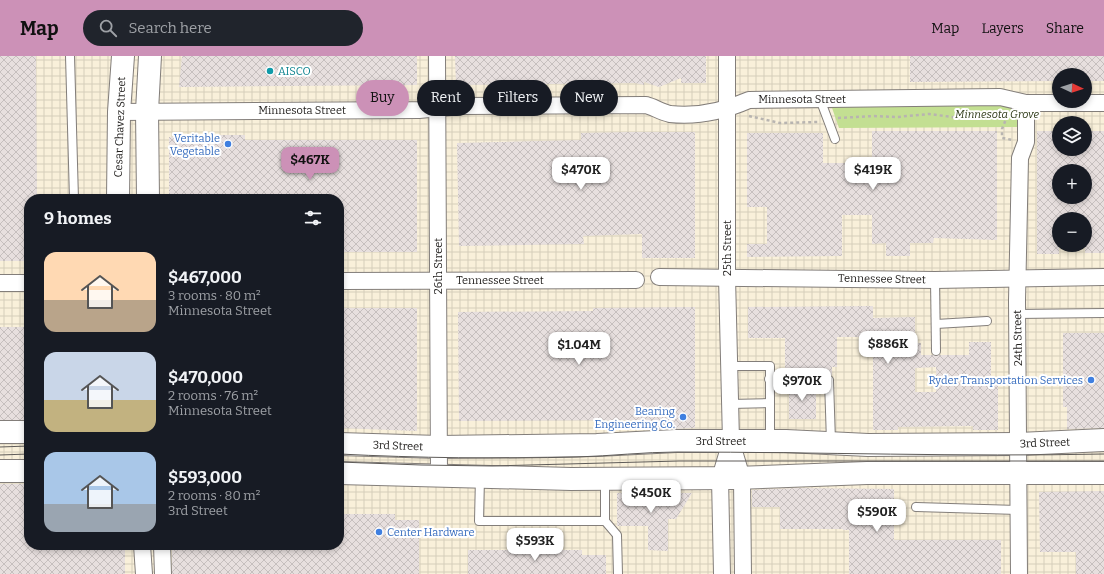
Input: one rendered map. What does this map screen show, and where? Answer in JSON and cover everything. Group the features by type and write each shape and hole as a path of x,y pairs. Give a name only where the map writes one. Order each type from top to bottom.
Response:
{"main road":[{"name":"Cesar Chavez Street","path":"118,194 119,112 123,56"},
{"path":"148,194 147,111 150,56"},
{"path":"0,432 24,432"},
{"name":"3rd Street","path":"344,444 439,447 575,446 676,441 1019,444 1104,440"},
{"path":"0,471 24,471"},
{"path":"344,474 605,479 742,478 835,473 1104,474"}],"street":[{"name":"26th Street","path":"437,56 437,80"},
{"name":"25th Street","path":"727,56 727,277 731,441 742,478 744,574"},
{"name":"Minnesota Street","path":"475,106 646,105 669,114 707,113 728,110 749,100 1000,97 1026,103 1104,103"},
{"name":"24th Street","path":"1018,574 1019,444 1017,314 1020,158 1026,142 1026,103"},
{"name":"Minnesota Street","path":"119,112 417,108"},
{"name":"26th Street","path":"437,116 439,475"},
{"name":"Tennessee Street","path":"659,277 935,280 1104,277"},
{"name":"Tennessee Street","path":"344,281 636,280"},
{"path":"0,283 24,283"},
{"name":"25th Street","path":"722,574 720,478 731,441"},
{"path":"142,550 144,574"},
{"path":"162,550 162,574"}],"lane":[{"path":"70,56 74,194"},
{"path":"820,99 835,139"},
{"path":"935,280 936,350"},
{"path":"1017,314 1104,313"},
{"path":"936,324 988,321"},
{"path":"730,366 770,366 770,441"},
{"path":"770,379 829,380 831,443"},
{"path":"730,404 770,403"},
{"path":"480,476 479,521 605,521"},
{"path":"605,479 605,521 617,535 618,574"},
{"path":"916,507 1018,510"}],"path":[{"path":"728,110 780,124 814,124 828,120 854,117 897,117 929,114 968,119 974,116 1000,114 1006,119 1002,129 1002,138"}],"shaded area":[{"path":"0,56 1104,56 1104,574 0,574"}],"green space":[{"name":"Minnesota Grove","path":"1002,101 1013,106 1023,117 1023,127 839,128 831,105"}],"building":[{"path":"0,56 36,56 37,194 24,194 24,261 0,261"},
{"path":"182,56 417,56 417,85 409,85 409,80 356,80 356,86 179,87"},
{"path":"455,56 706,56 706,83 681,83 681,78 659,87 644,82 644,85 635,83 618,83 618,80 560,80 560,84 552,84 552,80 483,80 483,85 475,85 475,80 456,80"},
{"path":"910,56 1104,56 1104,81 1092,81 1092,68 1052,68 1052,81 910,82"},
{"path":"872,131 997,131 997,240 934,238 933,243 910,243 910,256 886,256 886,243 872,244 872,215 842,215 842,256 747,257 747,244 767,244 767,207 747,207 747,133 823,133 823,163 872,163"},
{"path":"1037,131 1052,131 1052,156 1092,156 1092,131 1104,131 1104,253 1085,253 1092,252 1092,212 1052,212 1052,252 1059,252 1059,254 1037,254"},
{"path":"695,132 695,258 642,258 642,234 583,236 584,244 459,246 457,143 581,140 581,133"},
{"path":"175,135 245,135 245,140 417,140 417,252 344,252 344,194 169,194 169,137 174,137"},
{"path":"873,306 873,318 915,317 915,343 921,343 921,355 969,355 969,342 991,342 991,382 998,381 998,430 973,430 973,426 898,427 898,430 873,430 873,337 837,337 837,367 832,367 832,375 788,374 788,371 785,371 785,338 748,338 748,307","holes":["936,367 936,392 915,392 915,368"]},
{"path":"695,307 695,428 644,430 644,420 459,421 458,312 593,311 593,308"},
{"path":"344,308 417,308 417,431 344,428"},
{"path":"0,327 24,327 24,420 0,420"},
{"path":"1063,333 1104,333 1104,428 1067,429 1067,407 1063,407"},
{"path":"789,385 816,385 816,419 789,419"},
{"path":"0,484 24,484 24,550 125,550 125,574 0,574"},
{"path":"797,488 894,489 894,540 1001,540 1001,574 849,574 849,530 780,529 780,507 752,507 752,490"},
{"path":"1104,491 1104,574 1076,574 1076,552 1040,552 1039,492"},
{"path":"617,493 692,493 676,519 668,519 668,551 648,550 648,526 617,526"},
{"name":"Center Hardware","path":"344,514 395,514 395,520 419,520 419,574 172,574 172,550 344,550"},
{"path":"468,550 582,550 582,555 606,555 606,574 468,574"}],"tram line":[{"path":"0,447 24,446"},
{"path":"344,454 488,458 577,457 677,452 997,455 1104,454"},
{"path":"0,455 24,454"},
{"path":"344,462 492,466 679,461 1104,461"}],"place":[{"name":"AISCO","path":"270,71"},
{"name":"Veritable Vegetable","path":"228,144"},
{"name":"Ryder Transportation Services","path":"1091,380"},
{"name":"Bearing Engineering Co.","path":"683,417"},
{"name":"Center Hardware","path":"379,532"}]}
